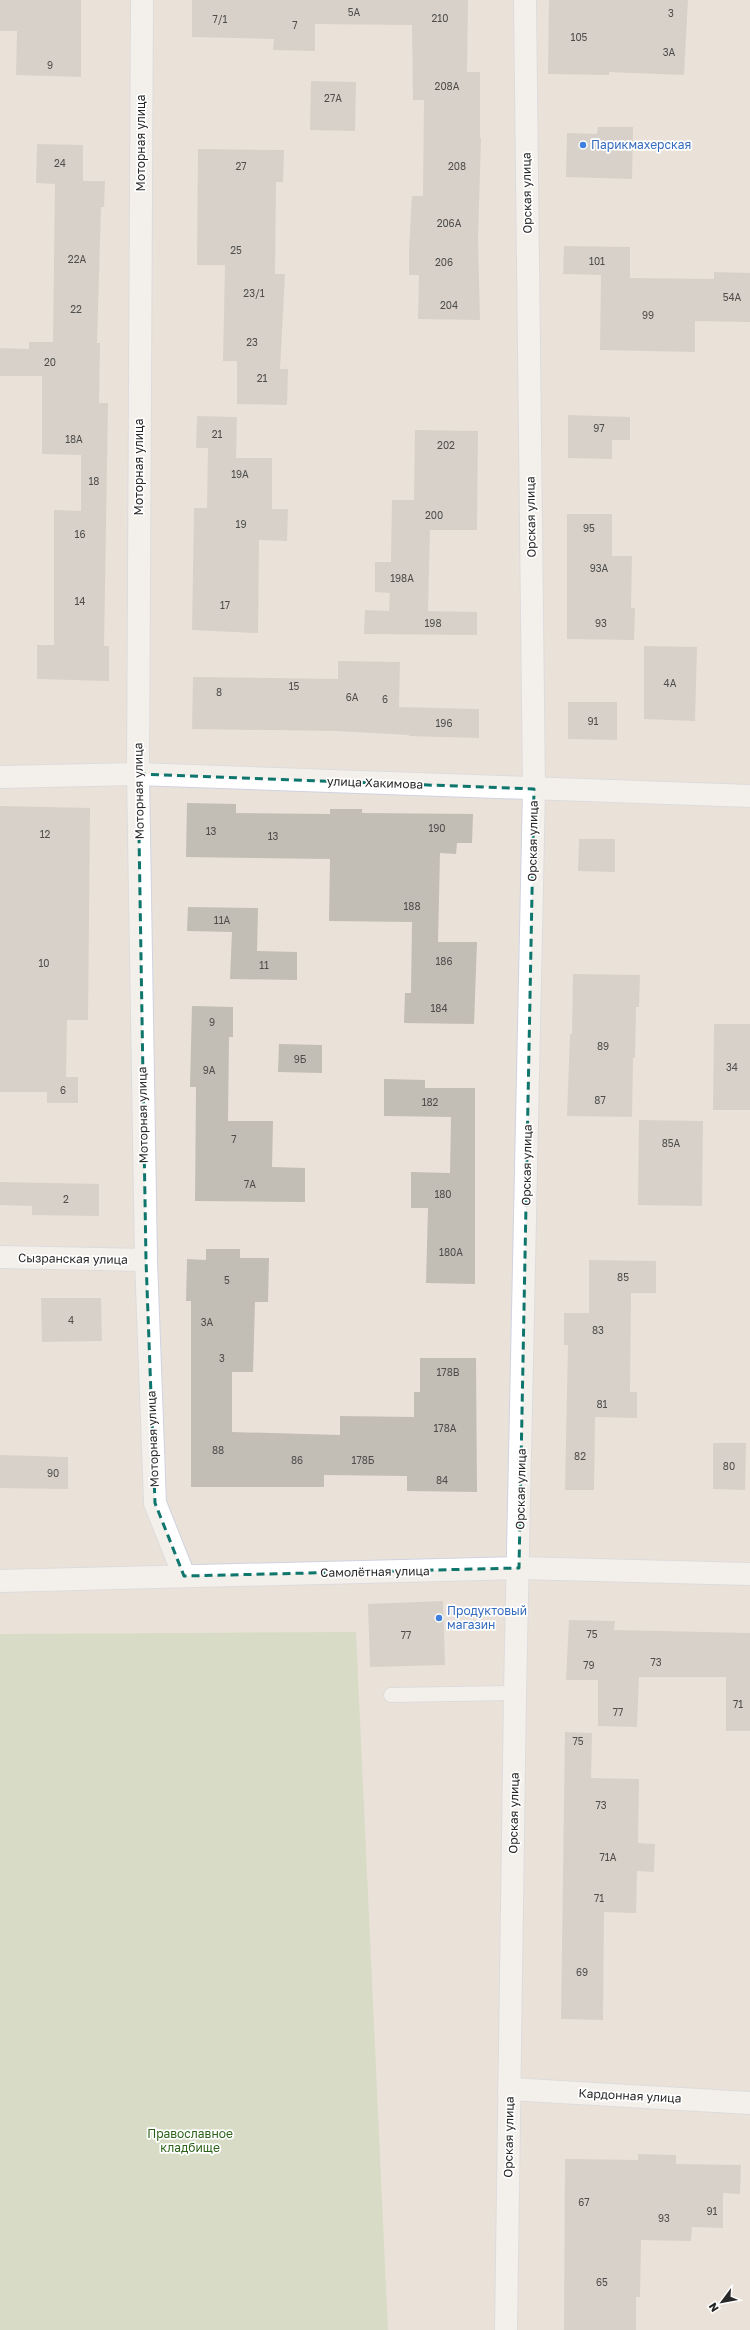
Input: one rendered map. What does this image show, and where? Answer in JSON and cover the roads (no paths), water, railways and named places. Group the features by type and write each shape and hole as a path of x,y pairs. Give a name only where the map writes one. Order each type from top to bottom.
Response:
{"street":[{"name":"Моторная улица","path":"142,0 138,774 146,1260 155,1503 184,1576"},
{"name":"Орская улица","path":"506,2330 515,1693 520,1568 534,789 525,0"},
{"name":"улица Хакимова","path":"0,777 138,774 750,796"},
{"name":"Сызранская улица","path":"0,1258 146,1260"},
{"name":"Самолётная улица","path":"0,1581 520,1568 750,1574"},
{"name":"Кардонная улица","path":"509,2089 750,2103"}],"lane":[{"path":"391,1695 515,1693"}],"place":[{"name":"Парикмахерская","path":"583,145"},
{"name":"Продуктовый магазин","path":"439,1618"}],"park label":[{"name":"Православное кладбище","path":"190,2141"}]}
